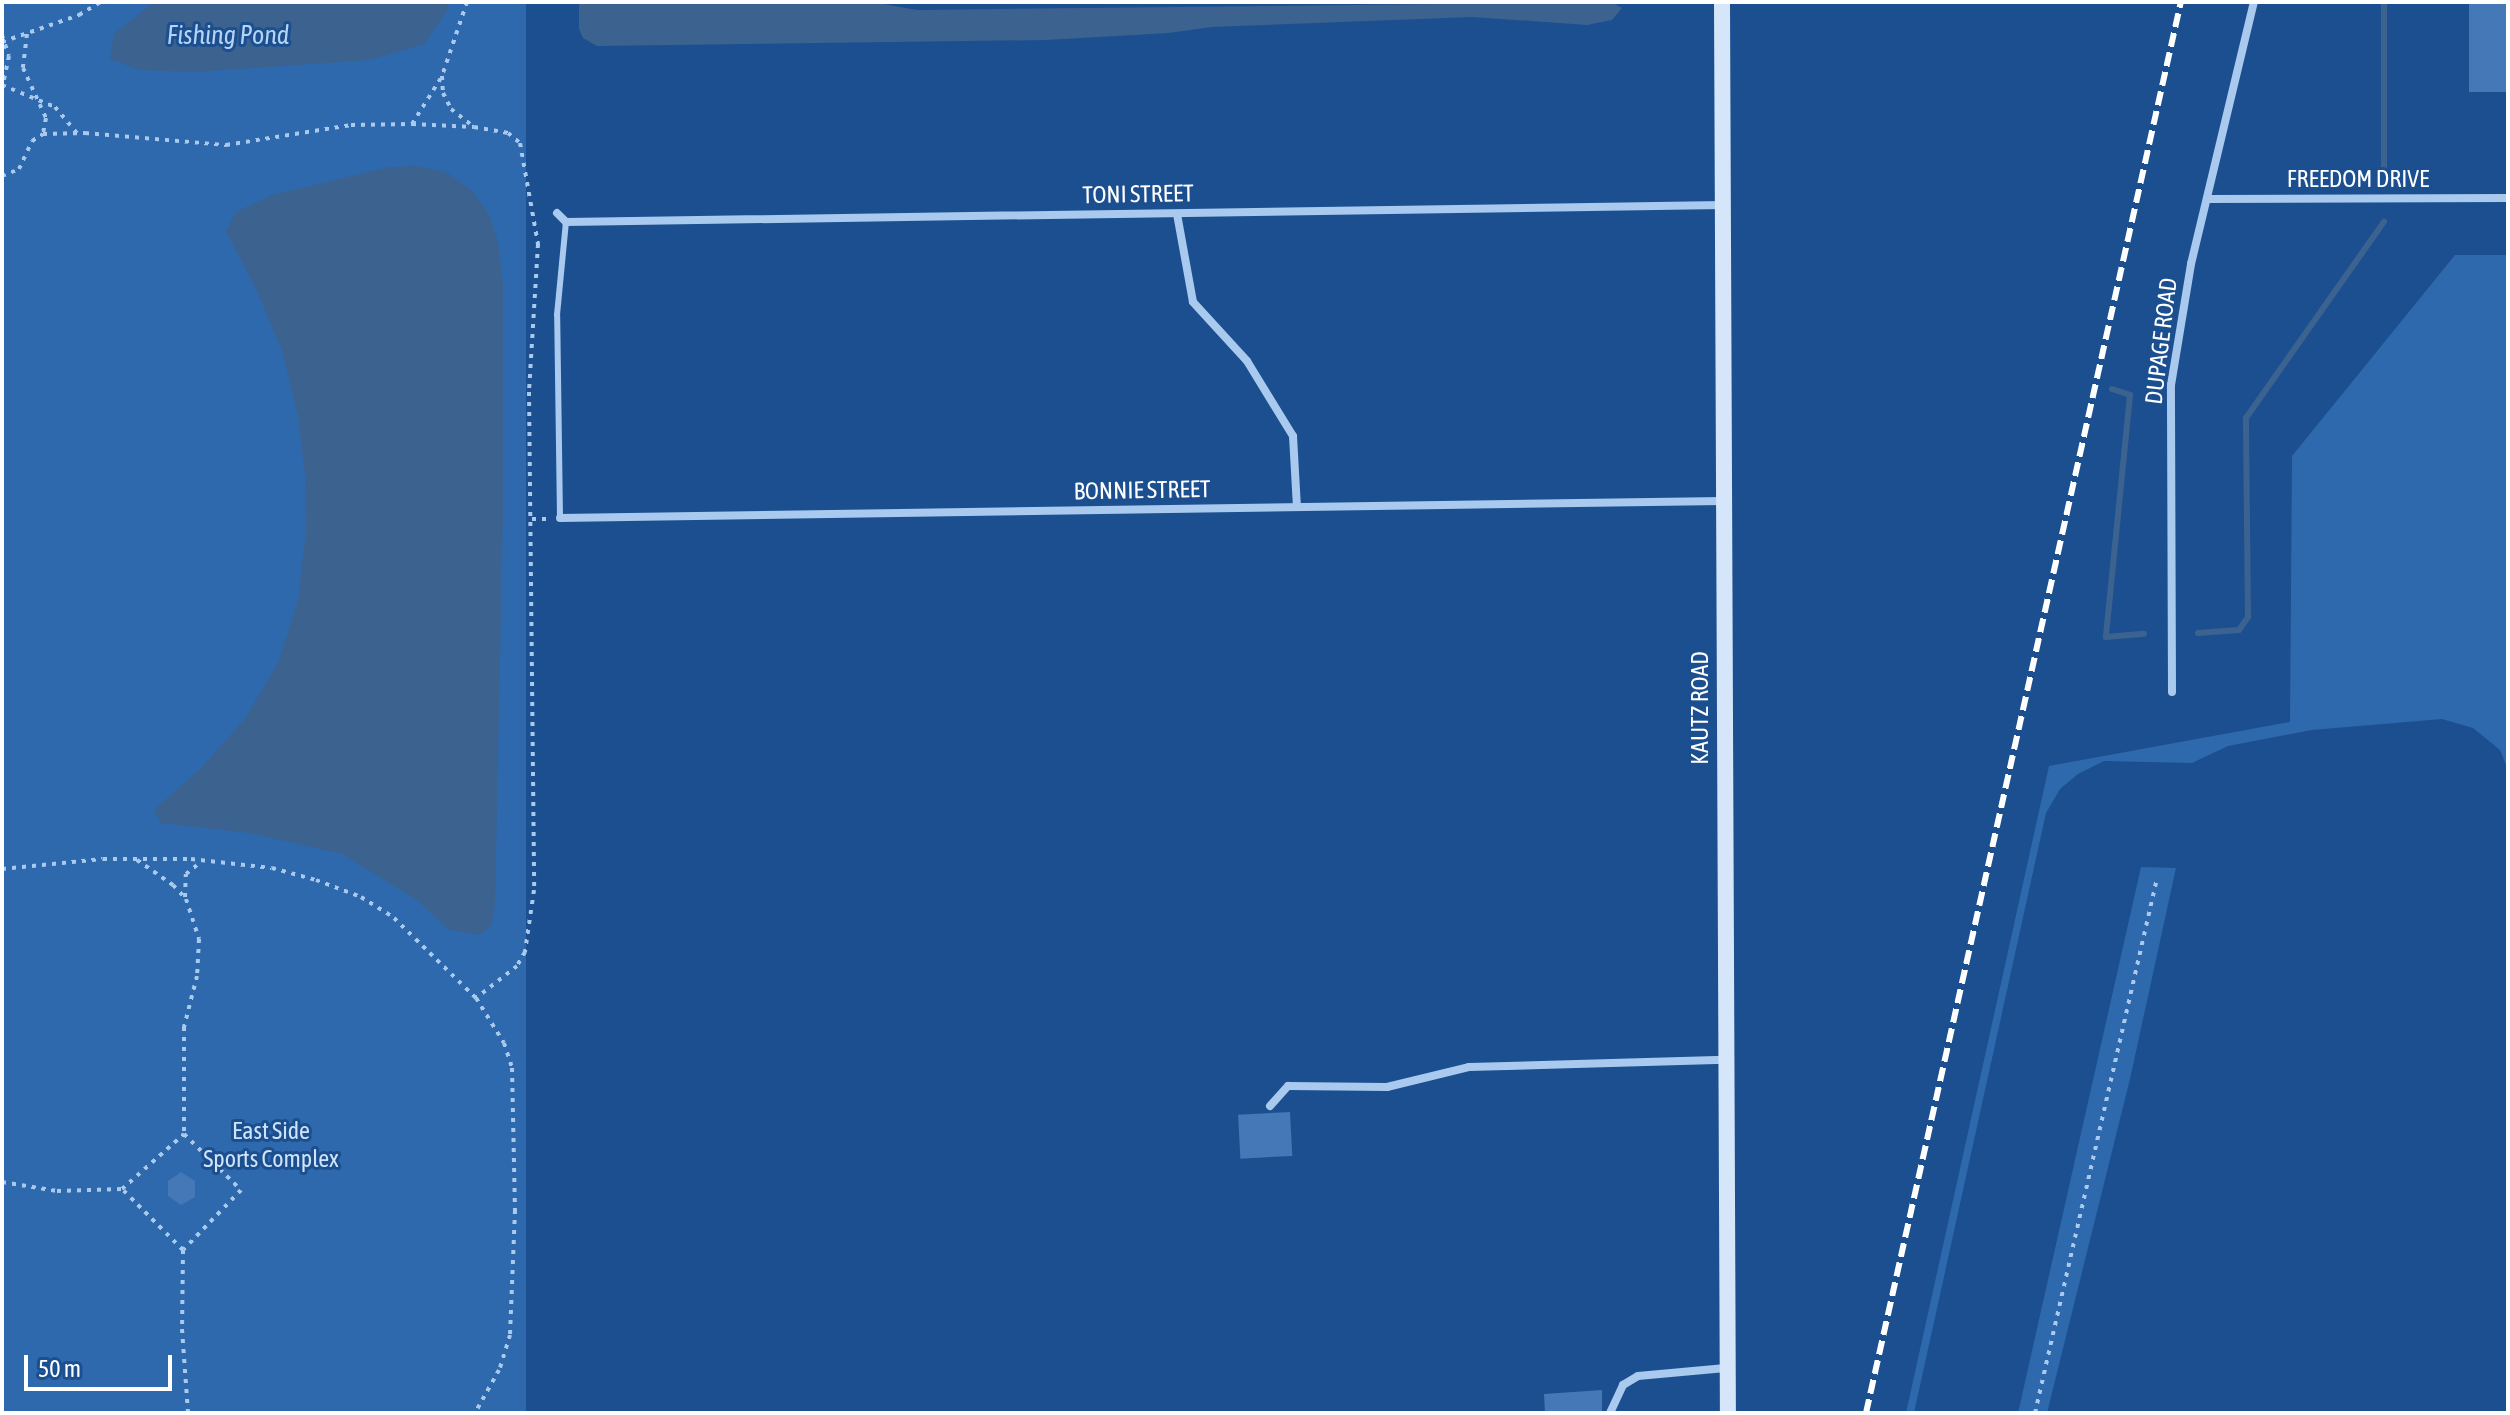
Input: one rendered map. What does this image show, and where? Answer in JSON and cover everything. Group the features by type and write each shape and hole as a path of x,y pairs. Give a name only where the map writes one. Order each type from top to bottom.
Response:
{"street":[{"name":"KAUTZ ROAD","path":"1722,2 1728,1413"},
{"name":"DUPAGE ROAD","path":"2172,692 2171,385 2191,264 2254,2"},
{"name":"FREEDOM DRIVE","path":"2208,199 2508,198"},
{"name":"TONI STREET","path":"566,222 1723,205"},
{"path":"557,213 566,222"},
{"path":"1177,214 1193,302 1247,361 1293,436 1297,507"},
{"name":"BONNIE STREET","path":"560,518 1724,501"},
{"path":"1270,1106 1288,1086 1387,1087 1469,1067 1725,1060"},
{"path":"1610,1413 1623,1385 1638,1376 1726,1368"}],"lane":[{"path":"560,518 557,315 566,222"}],"path":[{"path":"4,42 79,15 101,2"},
{"path":"412,124 442,76 467,2"},
{"path":"27,33 23,68 28,85 39,100 46,118 43,134"},
{"path":"2,35 9,56 2,86 55,107 77,133"},
{"path":"442,76 443,93 451,109 474,127"},
{"path":"2,176 19,169 36,137 43,134 77,133 226,145 351,125 412,124 474,127 508,133 520,143 538,244 529,392 534,890 525,952 517,966 476,998"},
{"path":"2,869 136,859 203,860 272,868 361,897 421,942 476,998 504,1043 512,1068 515,1210 510,1335 499,1370 475,1413"},
{"path":"136,859 173,885 186,899"},
{"path":"188,1413 182,1329 183,1250 241,1190 184,1134 184,1027 197,976 199,939 186,899 186,874 203,860"},
{"path":"2035,1413 2157,878"},
{"path":"2,1182 57,1191 122,1189 184,1134"},
{"path":"122,1189 183,1250"}],"green space":[{"name":"East Side Sports Complex","path":"2,2 526,2 526,1413 2,1413"},
{"path":"2455,255 2508,255 2508,770 2500,750 2473,728 2442,719 2312,730 2228,746 2192,763 2104,761 2078,774 2060,789 2046,813 1914,1413 1906,1413 2049,766 2290,722 2292,456"},
{"path":"2141,867 2176,868 2130,1079 2047,1413 2018,1413"}],"water":[{"name":"Fishing Pond","path":"154,2 449,2 447,11 424,44 370,60 196,72 139,70 110,59 114,34"},
{"path":"579,2 872,2 917,10 1611,2 1622,8 1612,20 1587,25 1472,17 1211,27 1169,33 1046,40 597,46 583,38 579,29"},
{"path":"419,166 448,173 473,192 489,214 498,241 503,283 503,514 495,905 491,926 480,935 449,930 417,900 342,854 249,833 161,823 154,810 202,767 244,720 278,663 298,600 306,531 305,474 298,416 282,351 257,291 226,231 236,212 272,195 389,167"}],"building":[{"path":"2469,2 2508,2 2508,92 2469,92"},
{"path":"1290,1112 1292,1156 1240,1159 1238,1115"},
{"path":"181,1172 195,1181 195,1197 181,1205 168,1196 168,1181"},
{"path":"1602,1390 1602,1413 1545,1413 1544,1394"}],"waterway":[{"path":"2384,2 2384,167"},
{"path":"2198,633 2239,630 2248,617 2246,418 2384,222"},
{"path":"2112,389 2130,395 2106,637 2144,634"}],"railway":[{"path":"1866,1413 2181,2"}]}
